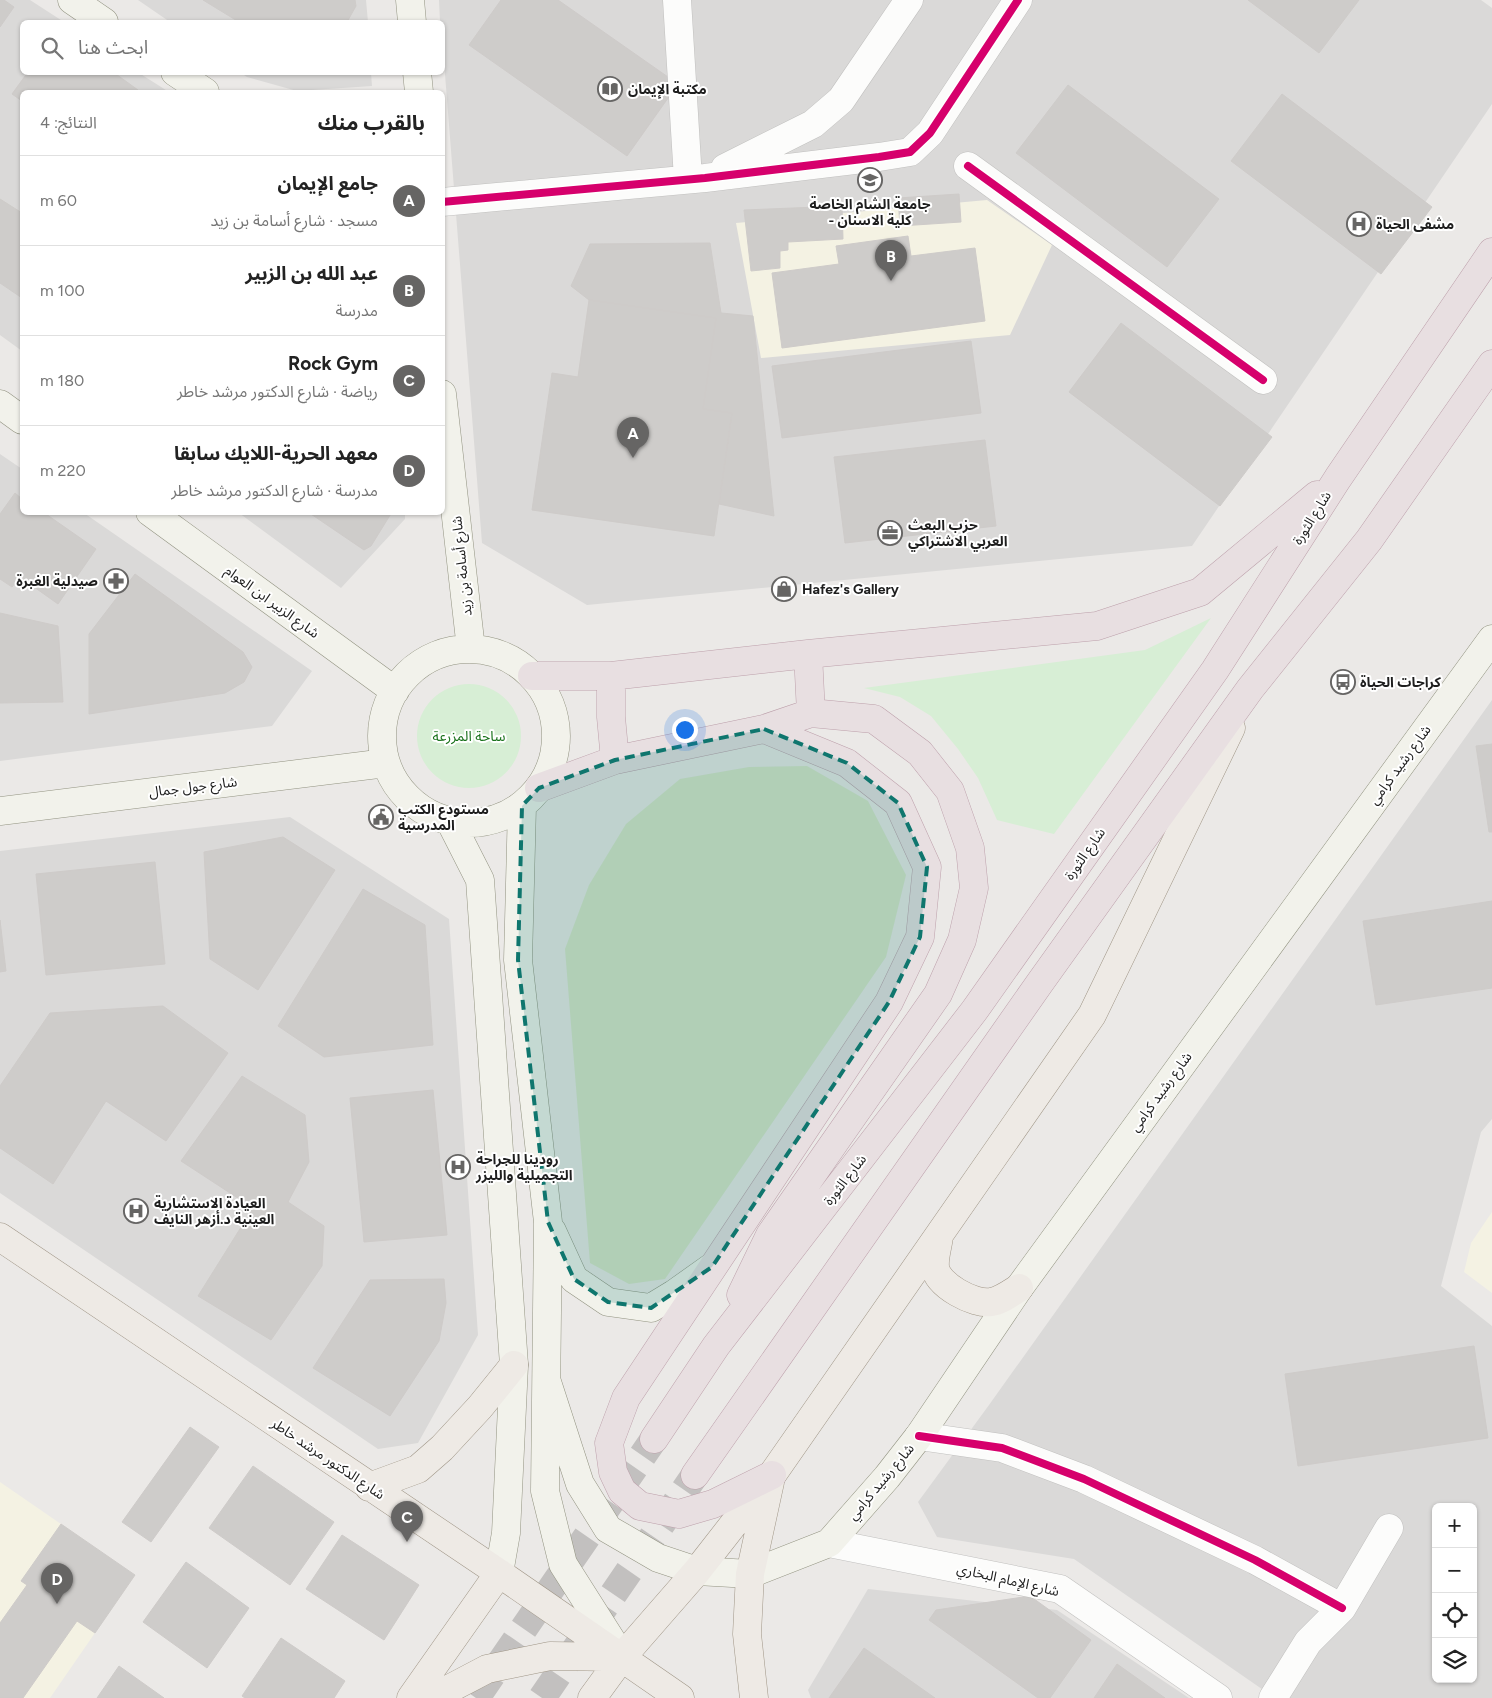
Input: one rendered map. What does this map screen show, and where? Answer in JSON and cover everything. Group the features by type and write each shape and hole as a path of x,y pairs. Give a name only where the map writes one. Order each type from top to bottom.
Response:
{"highway":[{"name":"شارع الثورة","path":"654,1439 716,1346 974,1011 1215,670 1338,478 1492,252"},
{"path":"695,1475 1039,984 1250,689 1369,540 1492,364"},
{"path":"532,676 611,676 808,654 1097,626 1200,592 1338,478"},
{"path":"808,654 811,713"},
{"path":"611,676 611,717 615,760"},
{"path":"530,797 615,760 764,729 811,713 874,719 920,753 950,791 970,848 974,888 962,940 938,994 770,1234 716,1346"},
{"path":"764,729 847,763 898,803 927,867 920,937 889,1002 626,1398 609,1443 613,1472 622,1491 640,1506 679,1514 713,1504 772,1475"}],"main road":[{"path":"72,0 101,20"},
{"path":"410,0 412,20"},
{"path":"180,75 202,90"},
{"path":"417,75 419,90"},
{"path":"0,404 20,419"},
{"name":"شارع أسامة بن زيد","path":"445,420 471,649"},
{"name":"شارع الزبير ابن العوام","path":"154,515 395,690"},
{"name":"شارع رشيد كرامي","path":"829,1543 888,1476 919,1436 1019,1288 1492,639"},
{"path":"471,649 494,652 514,662 532,676 546,696 555,719 556,743 551,767 530,797 499,818 475,824 450,821 422,810 400,789 386,763 382,738 385,714 395,690 414,668 441,654 471,649"},
{"path":"592,1698 622,1657 696,1571 772,1475 1092,1015 1250,689"},
{"name":"شارع جول جمال","path":"0,810 386,763"},
{"path":"530,797 518,960 548,1222 545,1491 563,1564 622,1657"},
{"path":"410,1698 499,1573 506,1533 514,1364 480,880 450,821"},
{"path":"548,1222 574,1279 608,1302 651,1308 712,1267"},
{"path":"940,1236 935,1269 940,1279 959,1293 969,1299 980,1302 992,1302 1019,1288"},
{"name":"شارع الدكتور مرشد خاطر","path":"0,1237 499,1573 680,1698"},
{"path":"369,1486 418,1469 442,1448 514,1364"},
{"path":"547,1382 580,1484 608,1529 658,1558 696,1571 750,1574 829,1543"},
{"path":"754,1698 747,1634 750,1574 772,1475"},
{"path":"437,1698 449,1689 487,1670 550,1656 622,1657"}],"street":[{"path":"677,0 697,178"},
{"path":"697,178 782,141 813,124 841,100 909,0"},
{"path":"445,202 697,178 879,158 910,152 930,133 1018,0"},
{"path":"968,166 1262,380"},
{"path":"919,1436 1002,1448 1084,1479 1255,1560 1342,1608"},
{"path":"1273,1698 1308,1642 1342,1608 1389,1528"},
{"name":"شارع الإمام البخاري","path":"829,1543 1060,1589 1218,1698"}],"highlighted area":[{"path":"764,729 847,763 898,803 927,867 920,937 889,1002 712,1267 651,1308 608,1302 574,1279 548,1222 518,960 522,806 539,788 615,760"}],"shaded area":[{"path":"0,0 30,0 61,20 20,20 20,75 142,75 166,90 20,90 20,350 0,335"},
{"path":"138,0 366,0 368,20 167,20"},
{"path":"439,0 1481,0 1492,8 1492,104 1192,546 587,605 482,543 445,74 445,20 440,20"},
{"path":"244,75 371,75 372,86 293,90"},
{"path":"987,200 1052,245 1010,335 761,358 736,223"},
{"path":"0,454 20,468 20,515 87,515 312,671 272,726 0,761"},
{"path":"242,515 405,515 405,519 341,588"},
{"path":"1492,700 1492,1119 1481,1132 1441,1286 1492,1326 1492,1698 1275,1698 1074,1559 937,1537 918,1502"},
{"path":"290,817 449,919 478,1335 418,1443 378,1449 0,1193 0,851"},
{"path":"1492,1212 1492,1293 1464,1272 1471,1243"},
{"path":"0,1482 135,1575 50,1698 0,1698"},
{"path":"868,1589 1057,1610 1189,1698 811,1698 808,1690"}],"green space":[{"path":"1211,618 1054,834 997,820 978,778 958,749 931,716 900,697 864,688 1145,650"},
{"name":"ساحة المزرعة","path":"469,684 489,688 498,693 512,707 517,716 521,736 517,756 512,765 498,779 489,784 469,788 449,784 440,779 426,765 421,756 417,736 421,716 426,707 440,693 449,688"},
{"path":"807,766 868,801 906,875 886,957 665,1279 629,1284 590,1263 565,949 589,885 626,824 680,779 749,767"}],"building":[{"path":"0,0 4,0 14,7 0,27"},
{"path":"203,0 355,0 356,6 348,20 236,20"},
{"path":"501,0 558,0 678,84 627,156 469,45"},
{"path":"1248,0 1359,0 1319,53"},
{"path":"26,75 117,75 138,90 20,90 20,100 12,94"},
{"path":"1068,85 1219,199 1167,267 1016,153"},
{"path":"1282,94 1432,207 1381,274 1231,161"},
{"path":"959,194 961,222 900,226 898,198"},
{"path":"0,199 20,212 20,297 0,283"},
{"path":"842,206 843,239 788,242 788,250 780,251 780,268 751,271 744,210"},
{"path":"908,236 911,256 975,248 985,321 782,348 772,273 839,264 836,246"},
{"path":"710,243 721,313 753,316 774,516 719,504 732,413 703,409 716,318 589,300 571,286 590,244"},
{"path":"589,300 716,318 703,409 732,413 714,536 532,510 552,373 578,377"},
{"path":"1121,323 1272,437 1220,506 1069,392"},
{"path":"971,341 981,413 782,438 772,366"},
{"path":"985,440 996,526 845,543 834,457"},
{"path":"15,493 20,497 20,515 47,515 96,549 58,604 20,577 12,587 0,579 0,514"},
{"path":"312,515 390,515 371,546 364,550"},
{"path":"135,574 243,652 252,667 244,682 225,693 89,714 89,634"},
{"path":"0,613 58,626 63,702 0,703"},
{"path":"1492,744 1492,832 1489,832 1476,746"},
{"path":"283,837 335,870 258,990 210,959 204,852"},
{"path":"155,862 165,964 46,975 36,874"},
{"path":"363,889 425,925 433,1045 324,1057 278,1026"},
{"path":"1492,901 1492,988 1376,1005 1363,921"},
{"path":"0,920 6,971 0,972"},
{"path":"163,1006 228,1053 166,1141 106,1101 53,1184 0,1148 0,1086 50,1013"},
{"path":"242,1076 305,1115 309,1162 288,1202 324,1226 322,1266 271,1340 198,1296 253,1208 181,1161"},
{"path":"433,1090 447,1235 364,1242 350,1098"},
{"path":"444,1279 446,1303 439,1341 390,1416 313,1368 370,1280"},
{"path":"1474,1346 1488,1438 1298,1466 1285,1374"},
{"path":"190,1427 219,1447 151,1542 122,1522"},
{"path":"253,1466 334,1522 290,1585 209,1528"},
{"path":"61,1524 135,1575 95,1633 77,1621 23,1698 0,1698 0,1623 27,1585 21,1581"},
{"path":"342,1535 419,1585 384,1640 306,1589"},
{"path":"186,1562 249,1608 207,1668 143,1622"},
{"path":"1030,1596 1091,1640 1050,1698 1038,1698 929,1620 936,1610"},
{"path":"281,1638 345,1681 334,1698 245,1698 242,1696"},
{"path":"864,1648 935,1698 829,1698"},
{"path":"1117,1664 1165,1698 1094,1698"},
{"path":"119,1666 164,1698 97,1698"}],"tunnel":[{"path":"476,1698 654,1439"},
{"path":"542,1698 695,1475"}],"cycle path":[{"path":"445,202 705,178 910,152 930,133 1018,0"},
{"path":"968,166 1263,380"},
{"path":"919,1436 1002,1448 1084,1479 1255,1560 1342,1608"}],"place":[{"name":"مكتبة الإيمان","path":"610,89"},
{"name":"جامعة الشام الخاصة - كلية الاسنان","path":"870,180"},
{"name":"مشفى الحياة","path":"1359,224"},
{"name":"عبد الله بن الزبير","path":"891,281"},
{"name":"جامع الإيمان","path":"633,458"},
{"name":"حزب البعث العربي الاشتراكي","path":"890,533"},
{"name":"صيدلية الغبرة","path":"116,581"},
{"name":"Hafez's Gallery","path":"784,589"},
{"name":"كراجات الحياة","path":"1343,682"},
{"name":"مستودع الكتب المدرسية","path":"381,817"},
{"name":"رودينا للجراحة التجميلية والليزر","path":"458,1167"},
{"name":"العيادة الاستشارية العينية د.أزهر النايف","path":"136,1211"},
{"name":"Rock Gym","path":"407,1542"},
{"name":"معهد الحرية-اللايك سابقا","path":"57,1604"}]}
